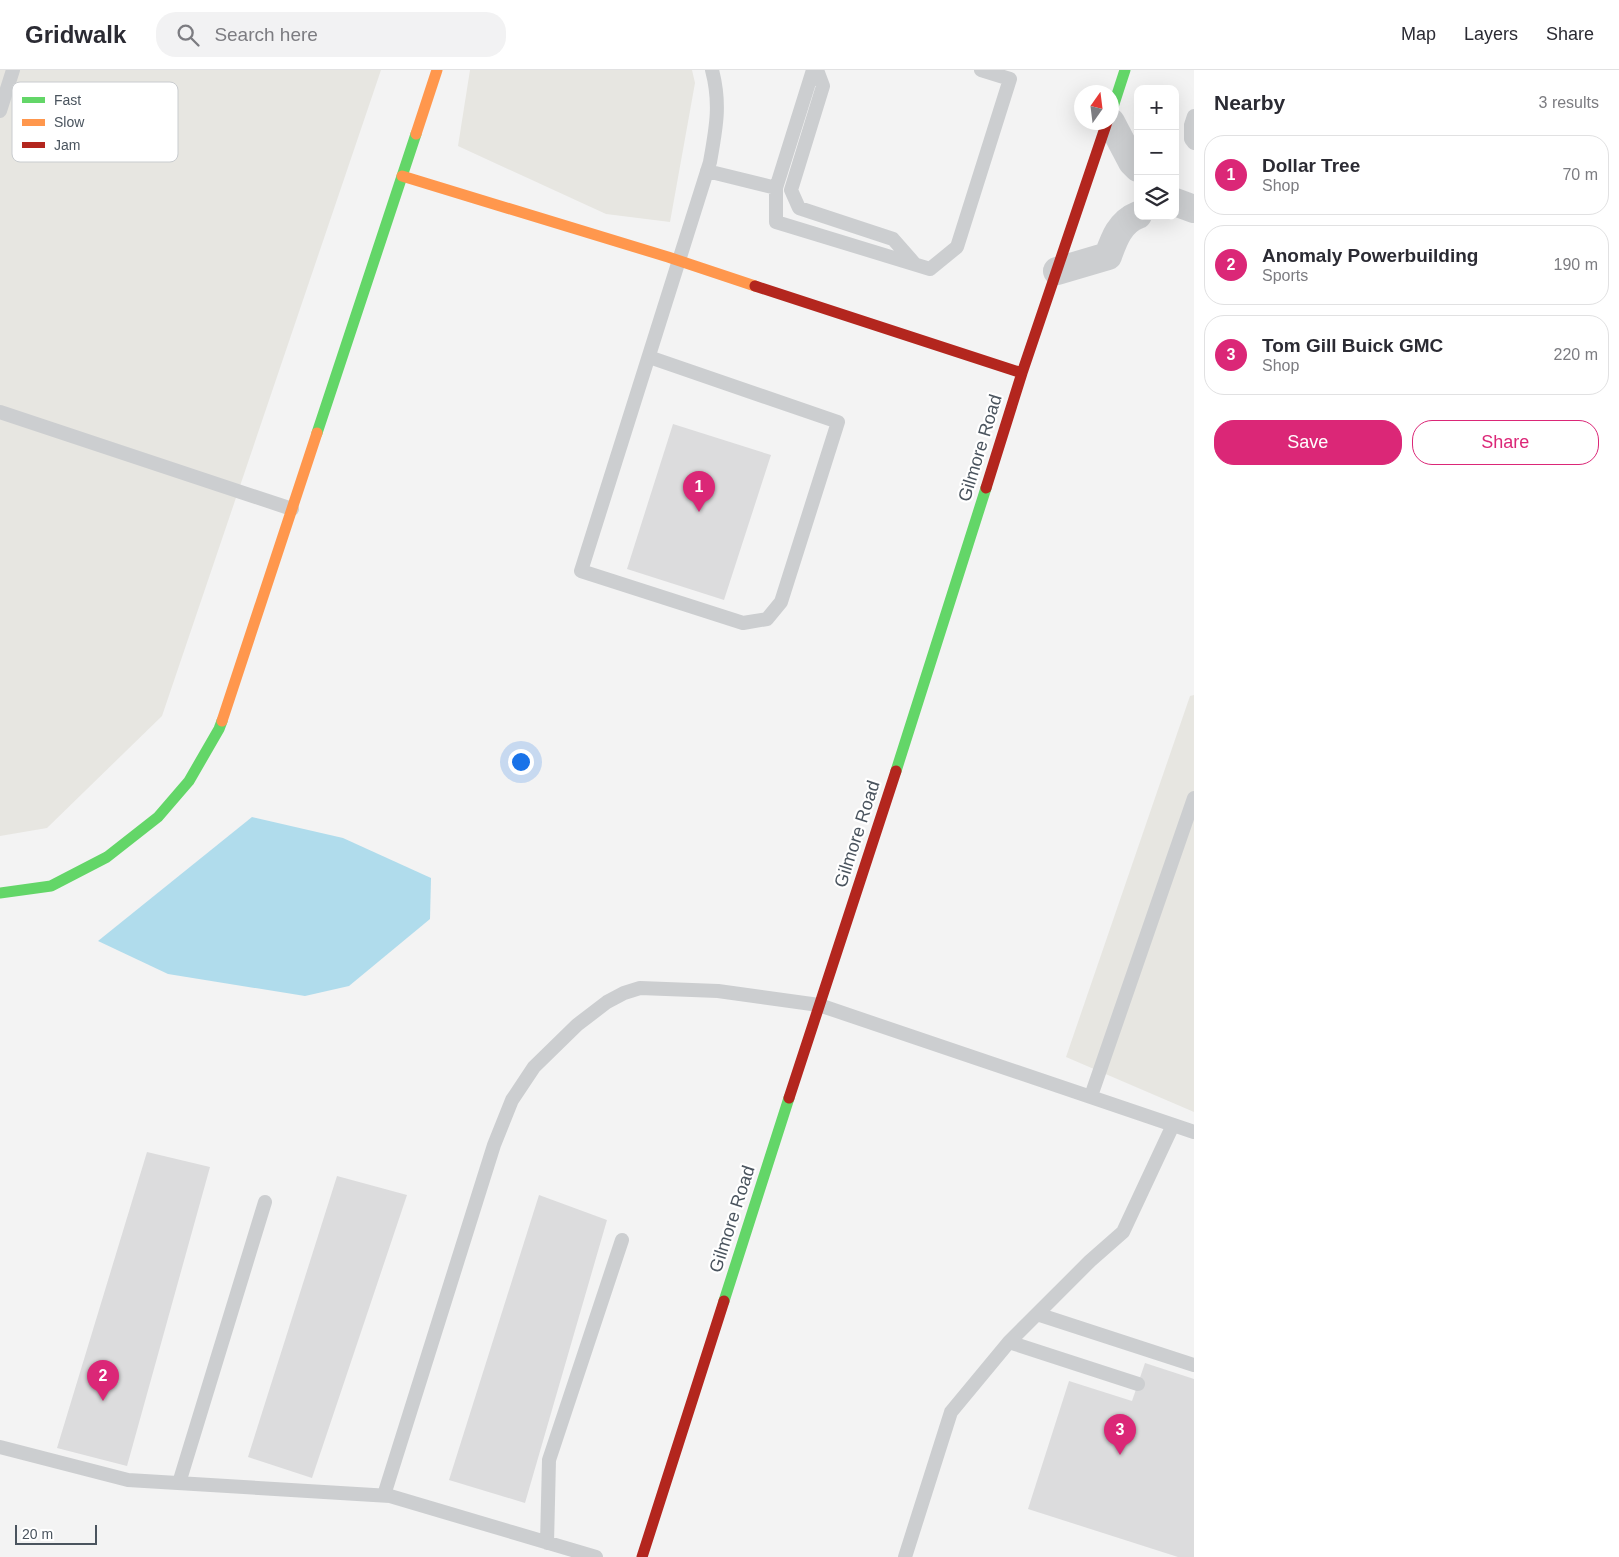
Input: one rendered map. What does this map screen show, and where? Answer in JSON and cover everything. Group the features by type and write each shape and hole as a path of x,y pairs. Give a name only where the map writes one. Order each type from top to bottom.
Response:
{"street":[{"path":"0,893 51,886 107,857 158,818 189,780 219,729 437,70"},
{"path":"1119,88 1125,70"},
{"name":"Gilmore Road","path":"642,1557 819,1005 932,662 1022,373 1104,130"},
{"path":"1115,130 1134,164"},
{"path":"402,176 679,261 1022,373"},
{"path":"1057,270 1108,256 1117,232 1134,216"}],"lane":[{"path":"0,112 13,70"},
{"path":"649,358 838,422 781,602 767,619 743,623 581,571 707,170 717,122 716,86 712,70"},
{"path":"815,70 776,188 776,222 930,269 957,248 1010,80 981,70"},
{"path":"815,70 823,86 791,190 799,208 893,239 914,263"},
{"path":"1194,116 1190,140 1194,143"},
{"path":"707,170 776,188"},
{"path":"0,412 292,509"},
{"path":"1091,1096 1194,798"},
{"path":"384,1496 494,1146 512,1100 534,1067 577,1025 624,993 640,988 718,991 819,1005 1194,1132"},
{"path":"905,1557 950,1412 1009,1342 1090,1261 1123,1232 1173,1125"},
{"path":"179,1483 265,1202"},
{"path":"547,1543 549,1460 622,1240"},
{"path":"1037,1314 1194,1366"},
{"path":"1009,1342 1138,1384"},
{"path":"0,1447 128,1480 384,1496 596,1557"}],"shaded area":[{"path":"0,70 381,70 162,716 47,828 0,836"},
{"path":"470,70 692,70 695,83 670,222 606,214 458,146"},
{"path":"1194,695 1194,1112 1066,1057 1190,696"}],"water":[{"path":"252,817 343,838 431,878 430,919 349,986 305,996 168,974 98,941"}],"building":[{"path":"673,424 771,455 724,600 627,569"},
{"path":"147,1152 210,1167 127,1466 57,1448"},
{"path":"337,1176 407,1195 312,1478 248,1457"},
{"path":"539,1195 607,1220 525,1503 449,1480"},
{"path":"1145,1363 1194,1379 1194,1557 1178,1557 1028,1509 1069,1381 1132,1401"}],"traffic: fast":[{"path":"1119,88 1125,70"},
{"path":"317,433 416,134"},
{"path":"896,771 986,488"},
{"path":"0,893 51,886 107,857 158,817 189,781 222,721"},
{"path":"724,1301 789,1098"}],"traffic: slow":[{"path":"416,134 437,70"},
{"path":"402,176 668,257 755,286"},
{"path":"222,721 317,433"}],"traffic: jam":[{"path":"986,488 1022,373 1104,130"},
{"path":"755,286 1022,373"},
{"path":"789,1098 896,771"},
{"path":"642,1557 724,1301"}],"place":[{"name":"Dollar Tree","path":"699,512"},
{"name":"Anomaly Powerbuilding","path":"103,1401"},
{"name":"Tom Gill Buick GMC","path":"1120,1455"}]}
